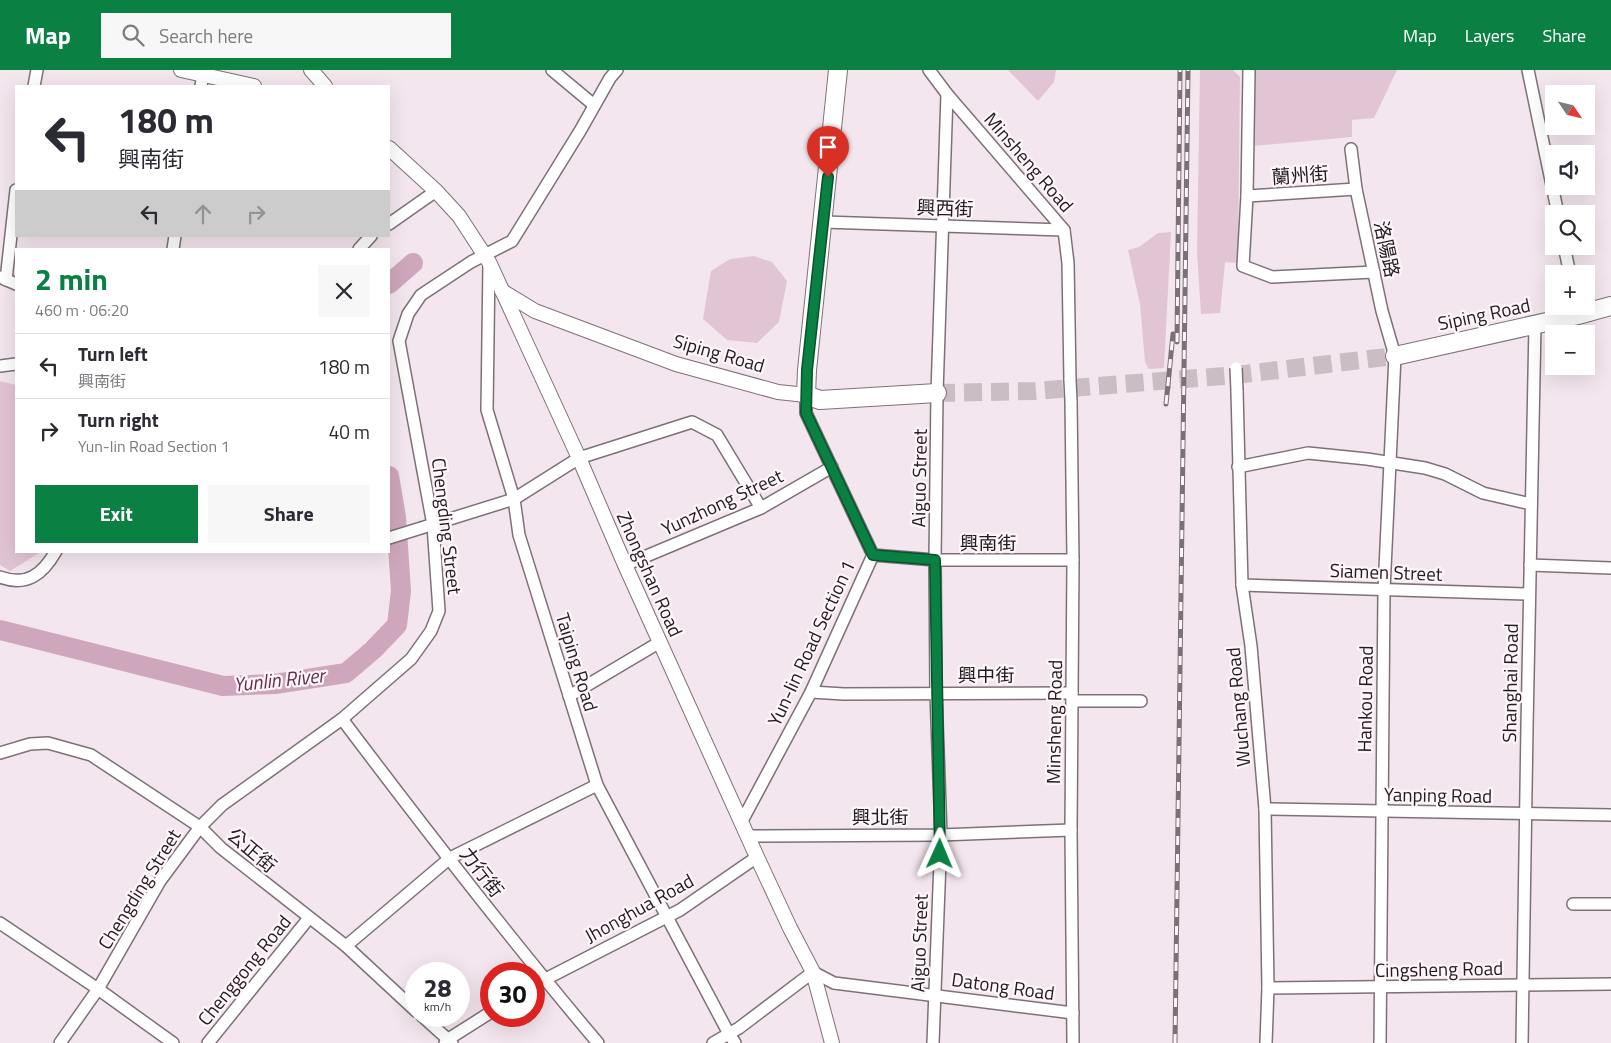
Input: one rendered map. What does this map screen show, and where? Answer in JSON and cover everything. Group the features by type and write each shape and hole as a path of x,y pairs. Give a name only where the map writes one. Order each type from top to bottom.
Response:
{"main road":[{"path":"806,395 838,70"},
{"name":"Siping Road","path":"1595,308 1611,306"},
{"name":"Siping Road","path":"1395,356 1535,325 1565,315"},
{"name":"Siping Road","path":"806,395 820,400 937,393"}],"street":[{"path":"34,85 37,70"},
{"path":"181,70 202,80 245,85"},
{"path":"311,70 324,85"},
{"path":"552,70 594,105"},
{"name":"Chengding Street","path":"60,1043 98,989 160,881 200,827 222,805 342,719 411,659 431,631 439,611 432,525 399,341 408,314 421,295 462,268 487,259 512,241 580,131 610,78 617,70"},
{"name":"Minsheng Road","path":"929,70 947,94 1064,230 1068,264 1073,560 1071,830 1073,1043"},
{"path":"1249,70 1243,266 1272,278 1374,272"},
{"path":"1528,70 1556,205"},
{"name":"Aiguo Street","path":"933,1043 940,835 935,560 937,393 947,94"},
{"name":"Zhongshan Road","path":"390,149 436,191 458,216 487,259 579,458 625,565 757,857 813,972 832,1043"},
{"name":"洛陽路","path":"1351,149 1356,189 1382,311 1395,356"},
{"name":"蘭州街","path":"1246,196 1356,189"},
{"path":"390,223 436,191"},
{"path":"7,280 15,206"},
{"name":"興西街","path":"824,222 1064,230"},
{"path":"360,248 370,237"},
{"name":"Taiping Road","path":"487,259 488,410 514,499 519,534 569,696 597,785 732,1038"},
{"name":"Siping Road","path":"502,291 535,311 676,364 778,392 806,395"},
{"name":"Shanghai Road","path":"1522,1043 1535,325"},
{"name":"Hankou Road","path":"1380,1043 1384,590 1395,356"},
{"path":"0,366 15,364"},
{"name":"Wuchang Road","path":"1236,368 1242,585 1251,646 1265,809 1268,988 1266,1043"},
{"name":"Yun-lin Road Section 1","path":"742,821 811,692 873,555 806,413 806,395"},
{"path":"390,538 514,499 579,458 692,422 717,435 761,508"},
{"path":"1238,466 1308,453 1390,463 1426,468 1445,474 1483,493 1531,504"},
{"name":"Yunzhong Street","path":"625,565 761,508 832,467"},
{"path":"0,577 13,582 29,578 48,566 55,553"},
{"name":"興南街","path":"873,555 935,560 1073,560"},
{"path":"1530,565 1611,568"},
{"name":"Siamen Street","path":"1242,585 1529,594"},
{"path":"569,696 660,642"},
{"name":"興中街","path":"811,692 844,694 936,693 1141,701"},
{"name":"力行街","path":"342,719 450,858 525,962"},
{"name":"公正街","path":"0,753 30,744 48,743 91,755 200,827 221,848 346,946 405,1001"},
{"path":"346,946 450,858 597,785"},
{"name":"Yanping Road","path":"1265,809 1611,815"},
{"name":"興北街","path":"748,836 940,835 1071,830"},
{"name":"Jhonghua Road","path":"545,979 680,910 757,857"},
{"path":"1573,904 1611,904"},
{"name":"Chenggong Road","path":"208,1043 308,918"},
{"path":"0,923 98,989 173,1043"},
{"path":"714,1043 732,1038 813,972"},
{"name":"Datong Road","path":"813,972 834,983 934,994 1073,1013"},
{"name":"Cingsheng Road","path":"1268,988 1611,984"},
{"name":"力行街","path":"545,988 598,1043"},
{"path":"433,1027 448,1042 480,1020"}],"shaded area":[{"path":"1008,70 1056,70 1054,82 1038,101"},
{"path":"1200,70 1233,70 1240,77 1238,263 1225,262 1220,313 1201,314 1197,252"},
{"path":"1255,70 1397,70 1374,118 1352,120 1352,137 1253,146"},
{"path":"1171,232 1164,368 1149,369 1145,362 1140,304 1128,250 1139,247 1158,233"},
{"path":"754,256 772,262 787,281 779,322 757,343 727,340 703,319 711,271 730,259"},
{"path":"0,381 15,385 15,553 39,553 10,571 0,565"}],"waterway":[{"name":"Yunlin River","path":"390,283 413,263"},
{"name":"Yunlin River","path":"0,630 223,686 275,684 346,673 373,650 397,625 401,591 396,517 390,482"}],"tunnel":[{"path":"937,393 1035,391 1236,375 1395,356"}],"railway":[{"path":"1177,342 1180,70"},
{"path":"1175,1043 1188,70"},
{"path":"1166,404 1173,334"}],"route":[{"path":"828,177 807,370 806,413 873,555 935,560 940,854"}]}
